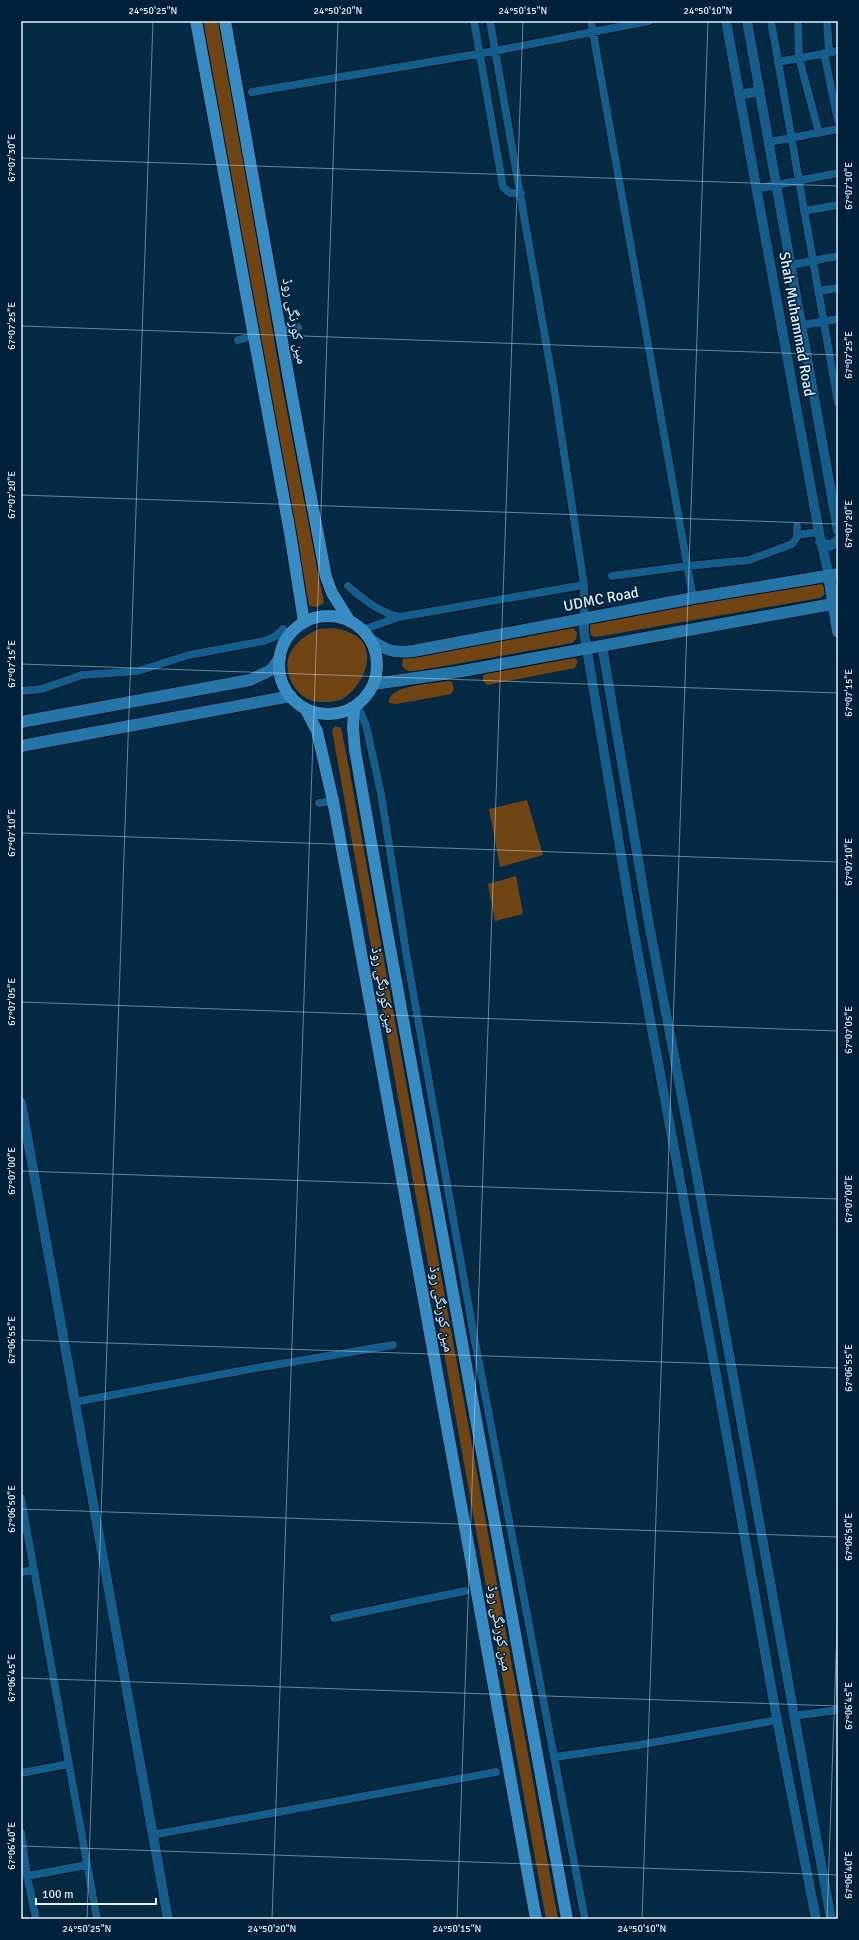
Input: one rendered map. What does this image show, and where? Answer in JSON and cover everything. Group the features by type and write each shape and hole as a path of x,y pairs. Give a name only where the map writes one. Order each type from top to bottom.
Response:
{"main road":[{"path":"196,21 290,533 304,622"},
{"name":"مین کورنگی روڈ","path":"225,21 304,464 326,577 332,593 350,620"},
{"name":"UDMC Road","path":"372,641 388,651 397,653 413,651 693,598 833,575"},
{"name":"Shah Muhammad Road","path":"833,575 837,615"},
{"path":"374,684 457,672 602,645 837,615"},
{"path":"334,616 350,620 372,641 377,655 374,684 366,696 355,706 338,713 321,714 306,708 286,690 281,677 281,650 290,635 304,622 317,617 334,616"},
{"path":"21,722 250,680 271,670 280,658"},
{"path":"21,746 291,696"},
{"name":"مین کورنگی روڈ","path":"355,706 353,728 355,750 567,1919"},
{"name":"مین کورنگی روڈ","path":"306,708 317,731 333,801 536,1919"}],"street":[{"path":"474,21 504,187 510,193 521,193"},
{"path":"490,21 555,394 584,585 584,632 586,648 633,926 715,1369 776,1720 816,1919"},
{"path":"591,21 693,598"},
{"path":"252,92 480,54 649,21"},
{"name":"Shah Muhammad Road","path":"726,21 820,537 833,575"},
{"name":"Shah Muhammad Road","path":"747,21 792,265 838,531"},
{"path":"771,21 818,291 836,376 838,404"},
{"path":"798,21 799,58 819,133"},
{"path":"827,21 826,53 838,122"},
{"path":"778,62 838,51"},
{"path":"739,95 760,91"},
{"path":"769,142 838,129"},
{"path":"756,189 838,173"},
{"path":"804,211 838,205"},
{"path":"792,265 838,256"},
{"path":"818,291 838,288"},
{"path":"802,325 838,319"},
{"path":"281,330 298,327"},
{"path":"238,340 253,336"},
{"path":"612,576 687,566 749,560 786,548 795,541 797,526"},
{"path":"797,535 820,537 830,546 838,540"},
{"path":"362,630 399,616 584,585"},
{"path":"348,586 370,604 387,613 399,616"},
{"path":"21,691 42,688 82,675 138,671 189,655 264,641 274,637 283,629 280,658"},
{"path":"602,645 649,924 696,1171 793,1716 831,1919"},
{"path":"355,706 366,725 373,755 514,1555 555,1757 585,1919"},
{"path":"319,803 333,801"},
{"path":"380,893 396,891"},
{"path":"633,926 649,924"},
{"path":"653,1031 669,1028"},
{"path":"21,1102 168,1919"},
{"path":"679,1174 696,1171"},
{"path":"695,1267 713,1264"},
{"path":"75,1402 256,1368 393,1345"},
{"path":"715,1369 730,1366"},
{"path":"21,1498 97,1919"},
{"path":"21,1572 34,1570"},
{"path":"334,1618 465,1591"},
{"path":"793,1716 838,1710"},
{"path":"555,1757 640,1745 776,1720"},
{"path":"779,1734 796,1731"},
{"path":"21,1773 69,1764"},
{"path":"152,1835 496,1772"},
{"path":"21,1832 27,1876 36,1919"},
{"path":"27,1876 88,1865"}],"shaded area":[{"path":"203,21 220,21 281,380 324,603 317,607 309,606"},
{"path":"819,581 825,588 825,594 820,598 596,637 589,635 588,626 591,623"},
{"path":"572,626 577,633 576,639 572,643 411,672 402,666 403,657"},
{"path":"335,628 352,633 362,641 367,651 366,667 359,683 342,699 328,702 312,701 301,695 293,685 288,670 289,657 295,646 306,636 318,629"},
{"path":"572,656 578,661 575,668 487,685 483,681 483,676 486,673"},
{"path":"449,681 452,682 454,689 451,694 397,704 389,703 390,697 395,692 403,689 424,684"},
{"path":"335,726 341,728 349,768 558,1919 546,1919 332,730"},
{"path":"527,800 543,855 500,867 489,809"},
{"path":"516,876 523,914 495,921 488,884"}]}
